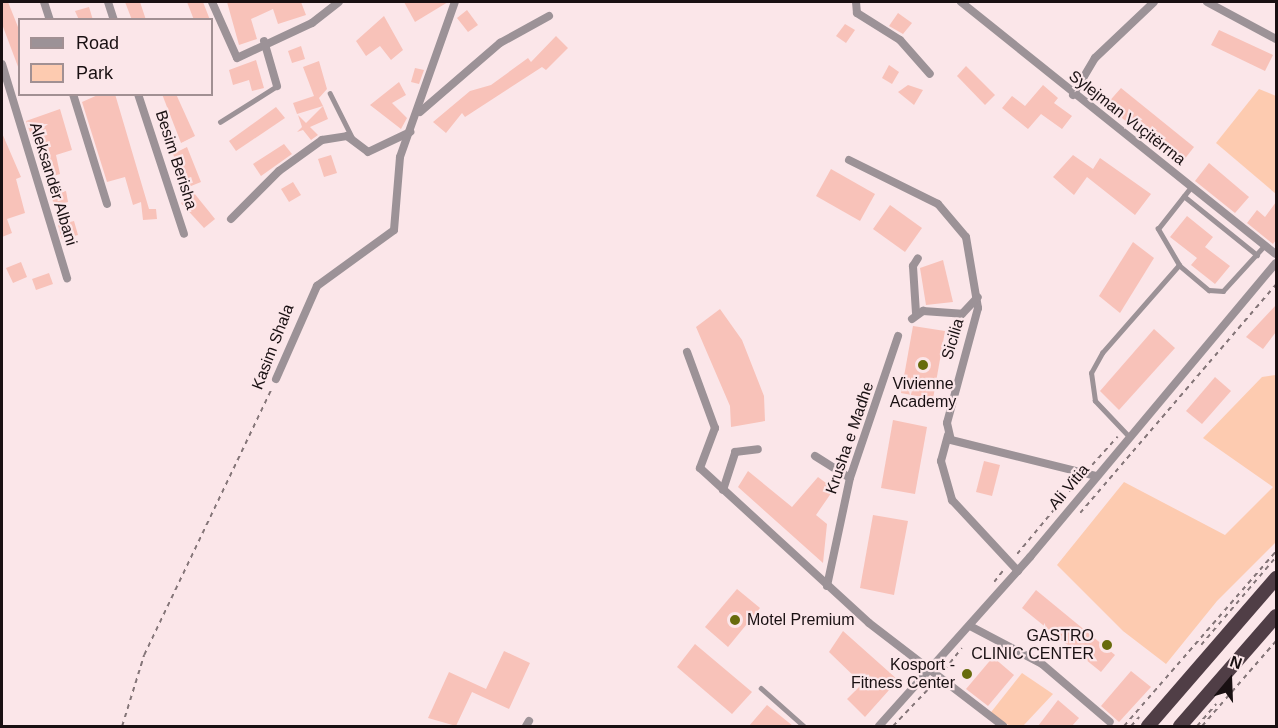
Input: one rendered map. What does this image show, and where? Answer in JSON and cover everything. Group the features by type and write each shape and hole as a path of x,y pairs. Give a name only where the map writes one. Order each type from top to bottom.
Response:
{"highway":[{"path":"1148,726 1276,578"},
{"path":"1180,726 1276,616"}],"street":[{"path":"44,2 49,18"},
{"path":"108,2 113,18"},
{"path":"212,2 237,58 264,41 312,23 339,2"},
{"name":"Kasim Shala","path":"276,379 317,286 394,230 397,171 419,113 455,2"},
{"path":"856,2 857,13 900,40 930,74"},
{"name":"Sylejman Vuçitërrna","path":"961,2 1073,94 1276,254"},
{"path":"1073,94 1095,58 1154,2"},
{"path":"1207,2 1276,39"},
{"path":"419,113 500,43 549,16"},
{"path":"264,41 277,86"},
{"name":"Aleksandër Albani","path":"2,64 68,278"},
{"path":"74,96 107,204"},
{"name":"Besim Berisha","path":"139,96 184,234"},
{"path":"231,219 312,146 337,136 354,139 368,152 410,132"},
{"name":"Sicilia","path":"849,160 938,204 958,224 966,237 978,297 941,461 952,500 1018,571"},
{"path":"918,258 913,267 914,316 962,315 978,297"},
{"name":"Ali Vitia","path":"879,726 1018,571 1276,263"},
{"name":"Krusha e Madhe","path":"827,586 850,478 898,336"},
{"path":"687,352 715,428 700,468 827,586 930,671 1003,726"},
{"path":"948,435 962,446 1097,476"},
{"path":"723,490 729,459 742,447 758,450"},
{"path":"815,456 850,478"},
{"path":"970,626 1042,664 1110,722"}],"lane":[{"path":"220,122 277,86"},
{"path":"330,93 354,139"},
{"path":"1191,187 1158,229 1179,265 1216,292 1228,287 1265,245"},
{"path":"1184,196 1257,255"},
{"path":"1232,234 1239,225"},
{"path":"1130,438 1095,401 1091,373 1102,353 1179,265"},
{"path":"761,688 804,726"}],"path":[{"name":"Kasim Shala","path":"122,726 144,655 248,448 276,379"},
{"path":"1124,726 1276,550"},
{"path":"1131,726 1276,557"},
{"path":"1202,726 1276,641"}],"green space":[{"path":"1259,89 1276,96 1276,194 1216,143"},
{"path":"1276,375 1276,542 1217,601 1166,664 1123,631 1057,565 1124,482 1225,535 1273,487 1203,438 1262,377"},
{"path":"1022,673 1053,694 1023,726 1011,726 988,716"}],"building":[{"path":"2,2 8,2 18,27 18,67 2,24"},
{"path":"125,2 140,2 145,18 131,18"},
{"path":"187,2 203,2 209,18 193,18"},
{"path":"227,2 301,2 306,15 278,24 273,9 251,19 257,39 239,45"},
{"path":"404,2 448,2 415,22"},
{"path":"89,7 92,18 78,18 75,11"},
{"path":"467,10 478,25 468,32 457,18"},
{"path":"898,13 912,23 903,34 889,26"},
{"path":"384,16 403,50 391,60 380,46 366,56 356,41"},
{"path":"845,24 855,30 846,43 836,36"},
{"path":"1219,30 1273,55 1265,71 1211,45"},
{"path":"556,36 568,48 546,70 542,67 465,117 462,113 446,133 433,122 470,91 491,85 528,58 531,62"},
{"path":"301,46 305,59 292,63 288,51"},
{"path":"256,60 264,88 252,91 249,80 233,85 229,70"},
{"path":"319,61 327,89 319,98 323,106 297,114 293,103 314,96 303,67"},
{"path":"889,65 899,72 892,84 882,78"},
{"path":"966,66 995,95 985,105 957,76"},
{"path":"415,68 424,70 419,84 411,82"},
{"path":"399,82 406,95 392,103 407,118 401,129 370,105"},
{"path":"908,85 923,90 914,105 898,92"},
{"path":"1043,85 1058,98 1054,103 1072,116 1062,129 1041,114 1028,129 1002,108 1012,96 1025,106"},
{"path":"1121,88 1194,147 1180,165 1106,105"},
{"path":"96,96 116,96 149,209 156,209 157,219 143,220 141,202 133,205 125,177 107,182 82,102"},
{"path":"163,96 177,96 195,136 181,143"},
{"path":"323,106 328,119 310,127 318,135 311,140 303,130 297,132 302,127 298,115 306,123"},
{"path":"276,107 285,118 236,151 229,141"},
{"path":"60,109 72,150 56,155 60,174 46,178 26,121"},
{"path":"2,133 21,177 16,179 25,213 7,219 12,233 2,237"},
{"path":"284,144 292,154 261,176 253,164"},
{"path":"187,147 201,182 186,188 173,154"},
{"path":"331,155 337,173 324,177 318,159"},
{"path":"1073,155 1093,169 1100,158 1151,194 1135,215 1087,177 1074,195 1053,177"},
{"path":"1209,163 1249,197 1235,213 1195,181"},
{"path":"831,169 875,194 860,221 816,196"},
{"path":"293,182 301,195 289,202 281,189"},
{"path":"66,191 68,202 54,206 51,194"},
{"path":"194,193 215,219 204,228 181,203"},
{"path":"1276,202 1276,240 1273,244 1247,223 1257,210 1265,217"},
{"path":"890,205 922,228 905,252 873,229"},
{"path":"1187,216 1213,237 1205,247 1230,266 1215,284 1191,265 1197,258 1170,237"},
{"path":"74,221 78,235 62,239 58,225"},
{"path":"1133,242 1154,258 1120,313 1099,296"},
{"path":"943,260 953,302 926,305 920,268"},
{"path":"21,262 27,277 13,283 6,268"},
{"path":"49,273 53,284 36,290 32,279"},
{"path":"1276,305 1276,332 1263,349 1246,337"},
{"path":"720,309 742,340 764,396 765,421 731,427 730,406 696,327"},
{"path":"913,326 945,331 933,399 901,393"},
{"path":"1154,329 1175,348 1119,410 1100,391"},
{"path":"1215,377 1231,391 1202,424 1186,411"},
{"path":"893,420 927,427 915,494 881,488"},
{"path":"984,461 1000,465 992,496 976,492"},
{"path":"748,471 792,507 818,477 834,489 816,515 827,524 823,563 738,487"},
{"path":"873,515 908,521 894,595 860,588"},
{"path":"737,589 760,608 728,647 705,627"},
{"path":"1036,590 1115,655 1101,672 1022,608"},
{"path":"843,631 898,680 865,717 847,699 862,684 829,652"},
{"path":"695,644 752,692 732,714 677,667"},
{"path":"504,651 530,663 509,709 472,692 456,726 428,718 449,672 486,689"},
{"path":"993,657 1014,675 988,706 966,689"},
{"path":"1131,671 1151,687 1119,722 1101,706"},
{"path":"1058,700 1079,718 1072,726 1038,726"},
{"path":"767,705 793,726 749,726"}],"place":[{"name":"Vivienne Academy","path":"923,365"},
{"name":"Motel Premium","path":"735,620"},
{"name":"GASTRO CLINIC CENTER","path":"1107,645"},
{"name":"Kosport - Fitness Center","path":"967,674"}]}
